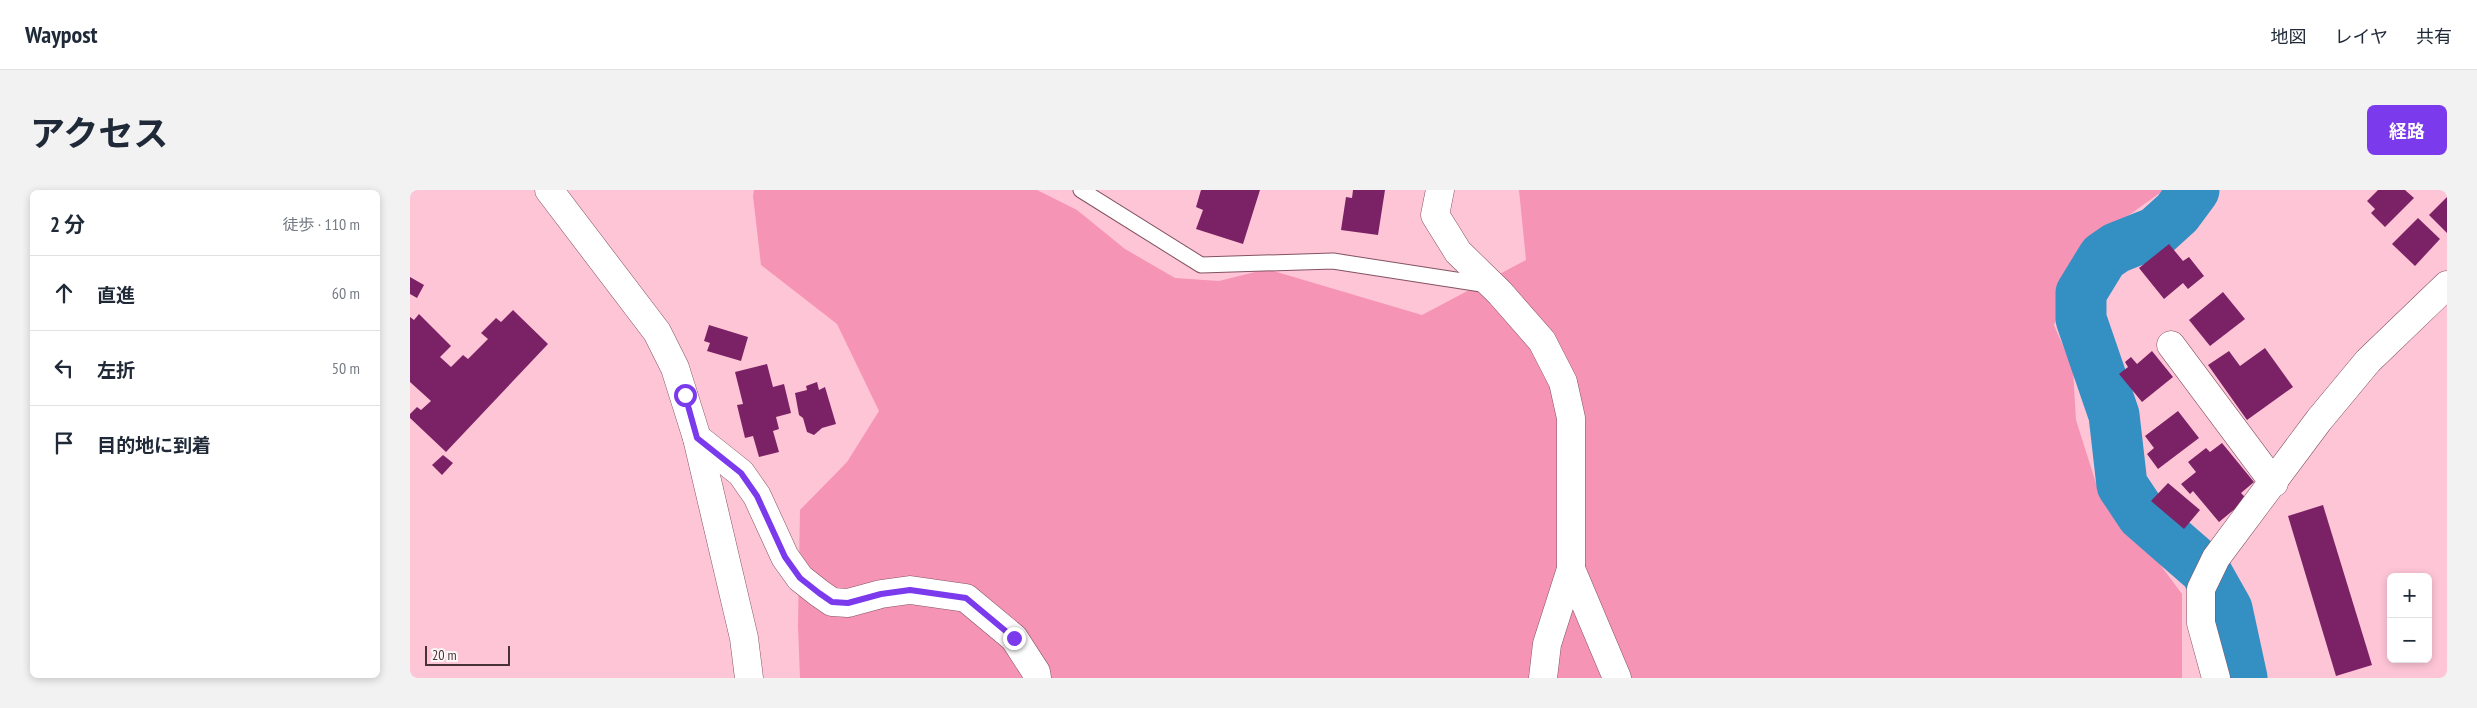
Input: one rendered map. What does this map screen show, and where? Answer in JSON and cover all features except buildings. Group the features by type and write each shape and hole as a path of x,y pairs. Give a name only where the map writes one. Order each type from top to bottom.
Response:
{"street":[{"path":"549,190 657,332 675,368 697,438 744,638 749,678"},
{"path":"1440,190 1435,216 1458,252 1542,341 1563,382 1571,418 1571,569 1547,644 1543,678"},
{"path":"2216,678 2200,623 2202,589 2216,558 2274,483 2319,420 2368,362 2447,284"},
{"path":"2171,345 2274,483"},
{"path":"697,438 741,473 757,496 785,557 800,578 819,593 832,602 848,603 881,594 910,590 966,598 1014,638 1038,678"},
{"path":"1571,569 1617,678"}],"lane":[{"path":"1080,190 1201,266 1333,261 1492,286"}],"shaded area":[{"path":"754,190 1037,190 1077,210 1125,249 1175,278 1219,281 1267,269 1422,315 1526,260 1519,190 2164,190 2111,228 2086,257 2054,325 2073,369 2076,420 2101,499 2156,559 2182,594 2182,678 800,678 798,626 800,510 847,462 879,411 837,324 761,265 753,196"}],"waterway":[{"path":"2194,190 2177,213 2156,232 2116,248 2103,257 2081,293 2081,319 2114,415 2122,485 2142,515 2205,570 2227,609 2242,678"}],"route":[{"path":"685,395 697,438 741,473 757,496 785,557 800,578 819,593 832,602 848,603 881,594 910,590 966,598 989,614 1014,638"}]}
